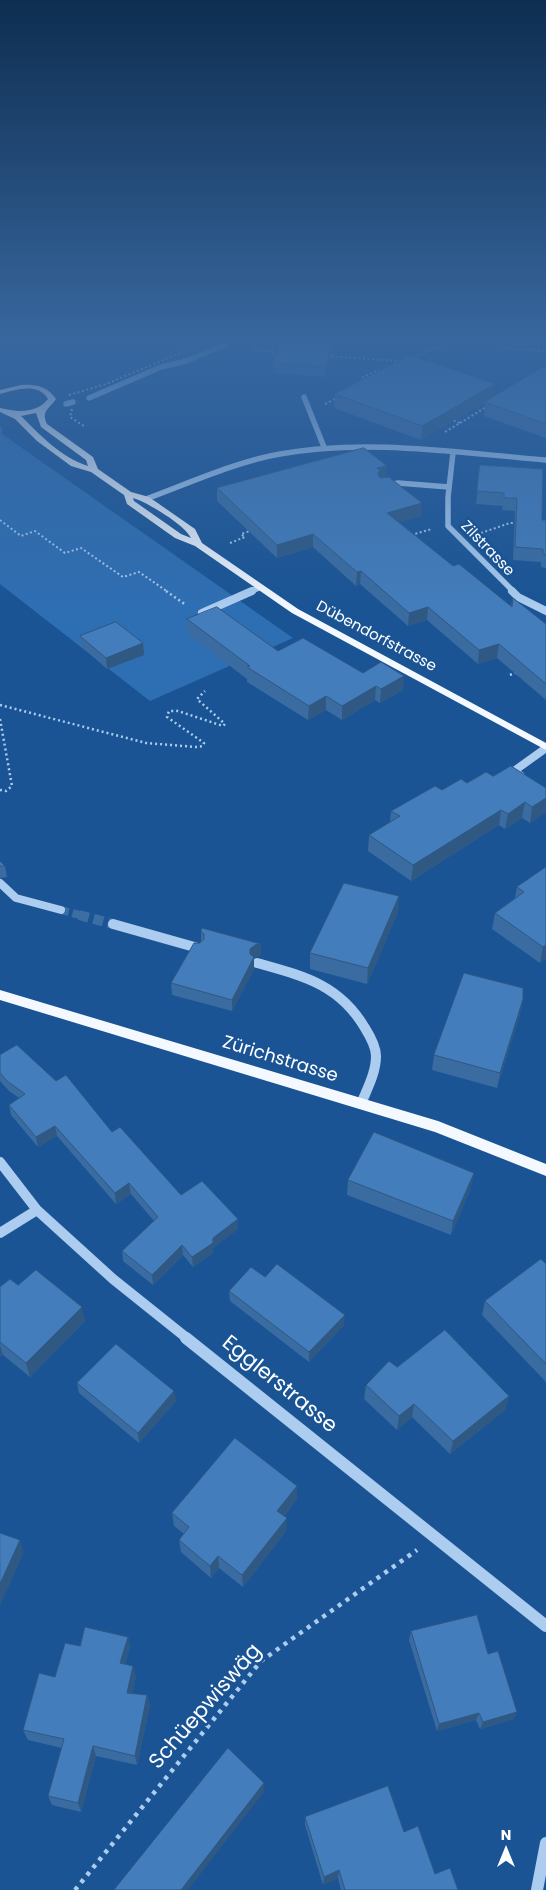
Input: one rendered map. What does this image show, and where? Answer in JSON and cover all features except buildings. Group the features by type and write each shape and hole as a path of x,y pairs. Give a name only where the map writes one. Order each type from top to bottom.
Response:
{"main road":[{"name":"Dübendorfstrasse","path":"32,432 74,464 94,470 128,494 146,499 192,531 198,544"},
{"name":"Dübendorfstrasse","path":"55,432 90,459 94,470"},
{"name":"Dübendorfstrasse","path":"128,494 130,502 178,536 198,544 259,588 330,632 429,682 546,747"},
{"name":"Zürichstrasse","path":"0,995 438,1127 546,1170"}],"street":[{"path":"318,432 324,447"},
{"path":"146,499 255,460 278,454 324,447 363,446 546,460"},
{"name":"Zilstrasse","path":"453,453 449,487 448,526 518,597 546,611"},
{"path":"382,487 398,483 449,487"},
{"path":"199,614 259,588"},
{"path":"530,782 514,771 546,747"},
{"path":"0,883 16,898 61,910"},
{"path":"113,924 198,948"},
{"path":"257,963 311,978 339,995 360,1018 376,1055 370,1082 361,1104"},
{"name":"Egglerstrasse","path":"0,1162 37,1210 113,1279 546,1626"},
{"path":"0,1234 37,1210"},
{"path":"537,1890 546,1843"}],"path":[{"path":"0,520 21,536 35,531 65,553 81,548 123,578 139,572 199,614"},
{"path":"473,536 510,523 519,523"},
{"path":"410,535 448,526"},
{"path":"230,543 246,538 241,534 260,528"},
{"path":"510,675 519,672"},
{"path":"0,705 146,743 196,747 203,746 204,743 167,717 169,711 178,711 223,726 225,724 197,699 204,691"},
{"path":"0,719 12,786 6,791 0,790"},
{"name":"Schüepwiswäg","path":"75,1890 261,1661 436,1537"}],"shaded area":[{"path":"0,432 2,432 293,638 150,701 0,584"}],"tunnel":[{"path":"61,910 84,916"},
{"path":"79,915 113,924"}]}
